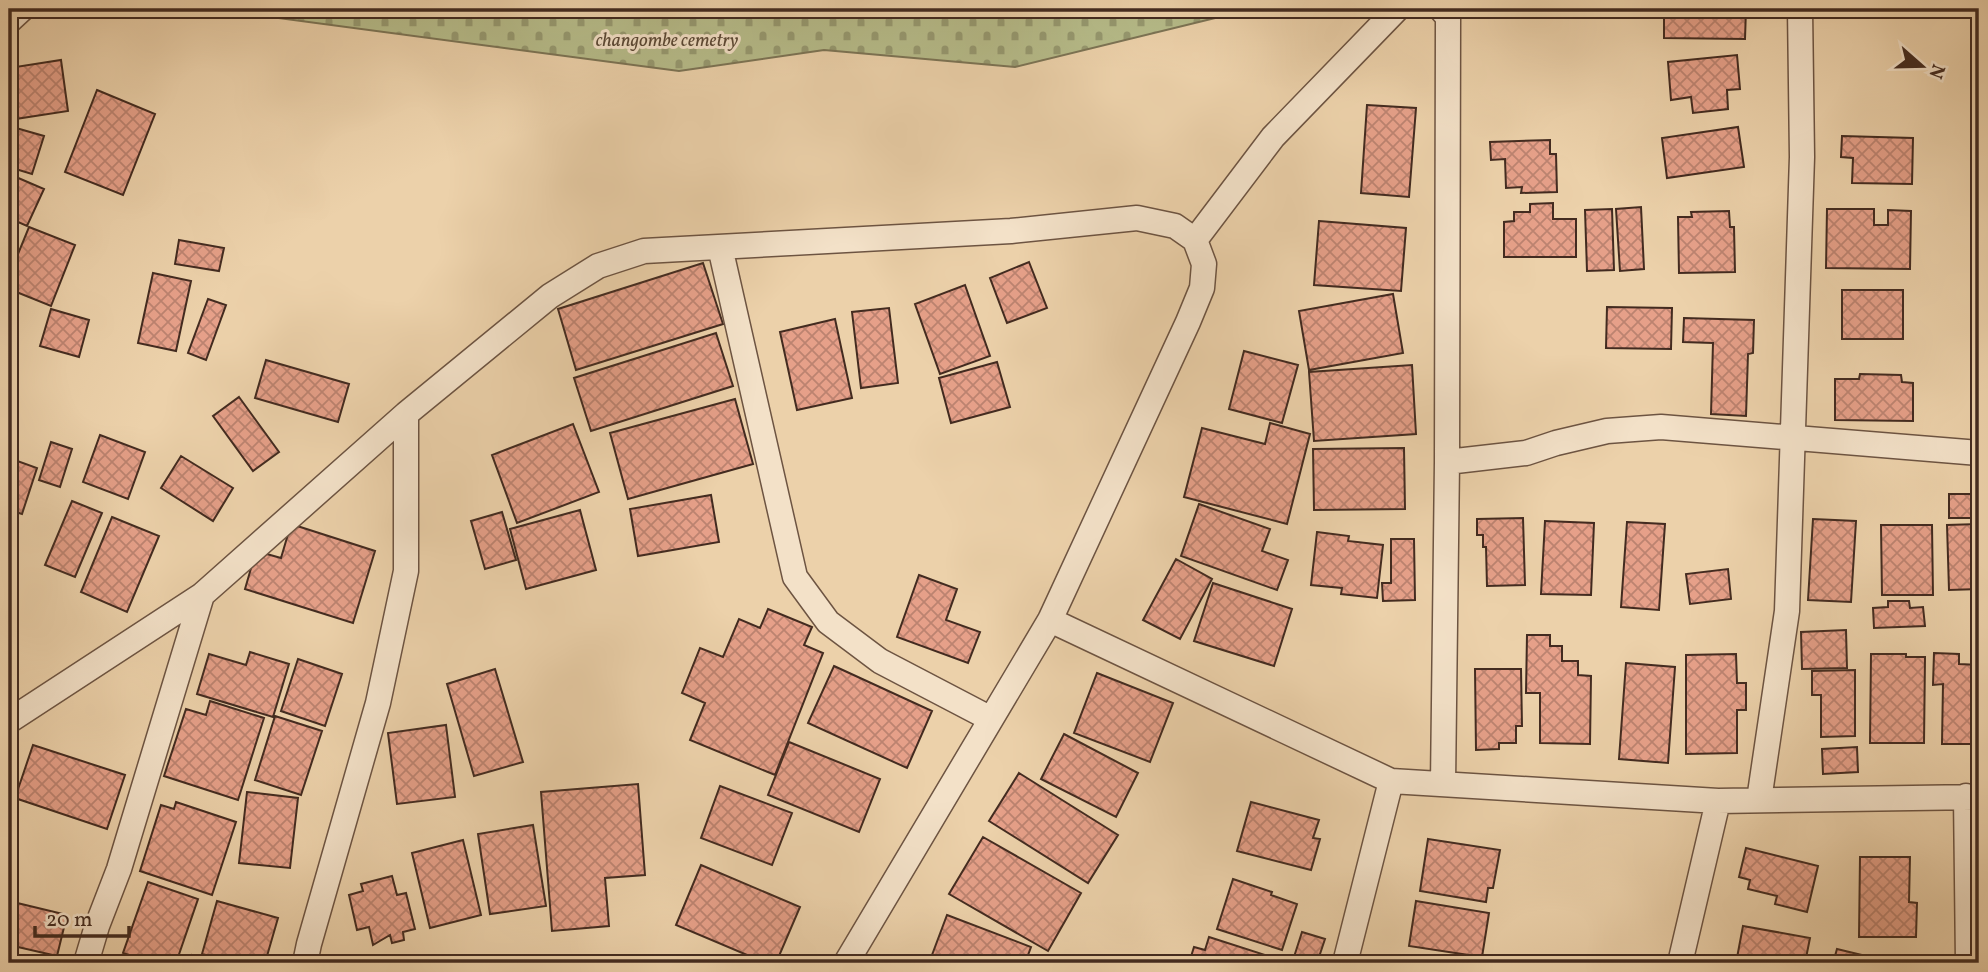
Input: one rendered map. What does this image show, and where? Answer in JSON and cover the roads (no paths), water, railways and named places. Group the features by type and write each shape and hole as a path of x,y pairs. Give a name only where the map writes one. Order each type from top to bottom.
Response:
{"street":[{"path":"9,21 22,9"},
{"path":"1195,240 1273,137 1397,9"},
{"path":"1441,9 1448,17 1443,784"},
{"path":"1759,800 1787,611 1802,157 1800,9"},
{"path":"9,721 202,595 407,414 550,296 598,266 644,251 1011,231 1137,218 1175,226 1195,240 1204,264 1202,288 1188,322 1050,620 846,963"},
{"path":"720,247 796,577 828,622 880,661 991,719"},
{"path":"305,963 378,703 406,570 407,414"},
{"path":"1447,462 1526,453 1607,431 1661,427 1979,453"},
{"path":"86,963 119,869 202,595"},
{"path":"1050,620 1391,781 1718,801 1973,796 1968,963"},
{"path":"1345,963 1391,781"},
{"path":"1680,963 1718,801"}],"park label":[{"name":"changombe cemetry","path":"667,39"}]}
